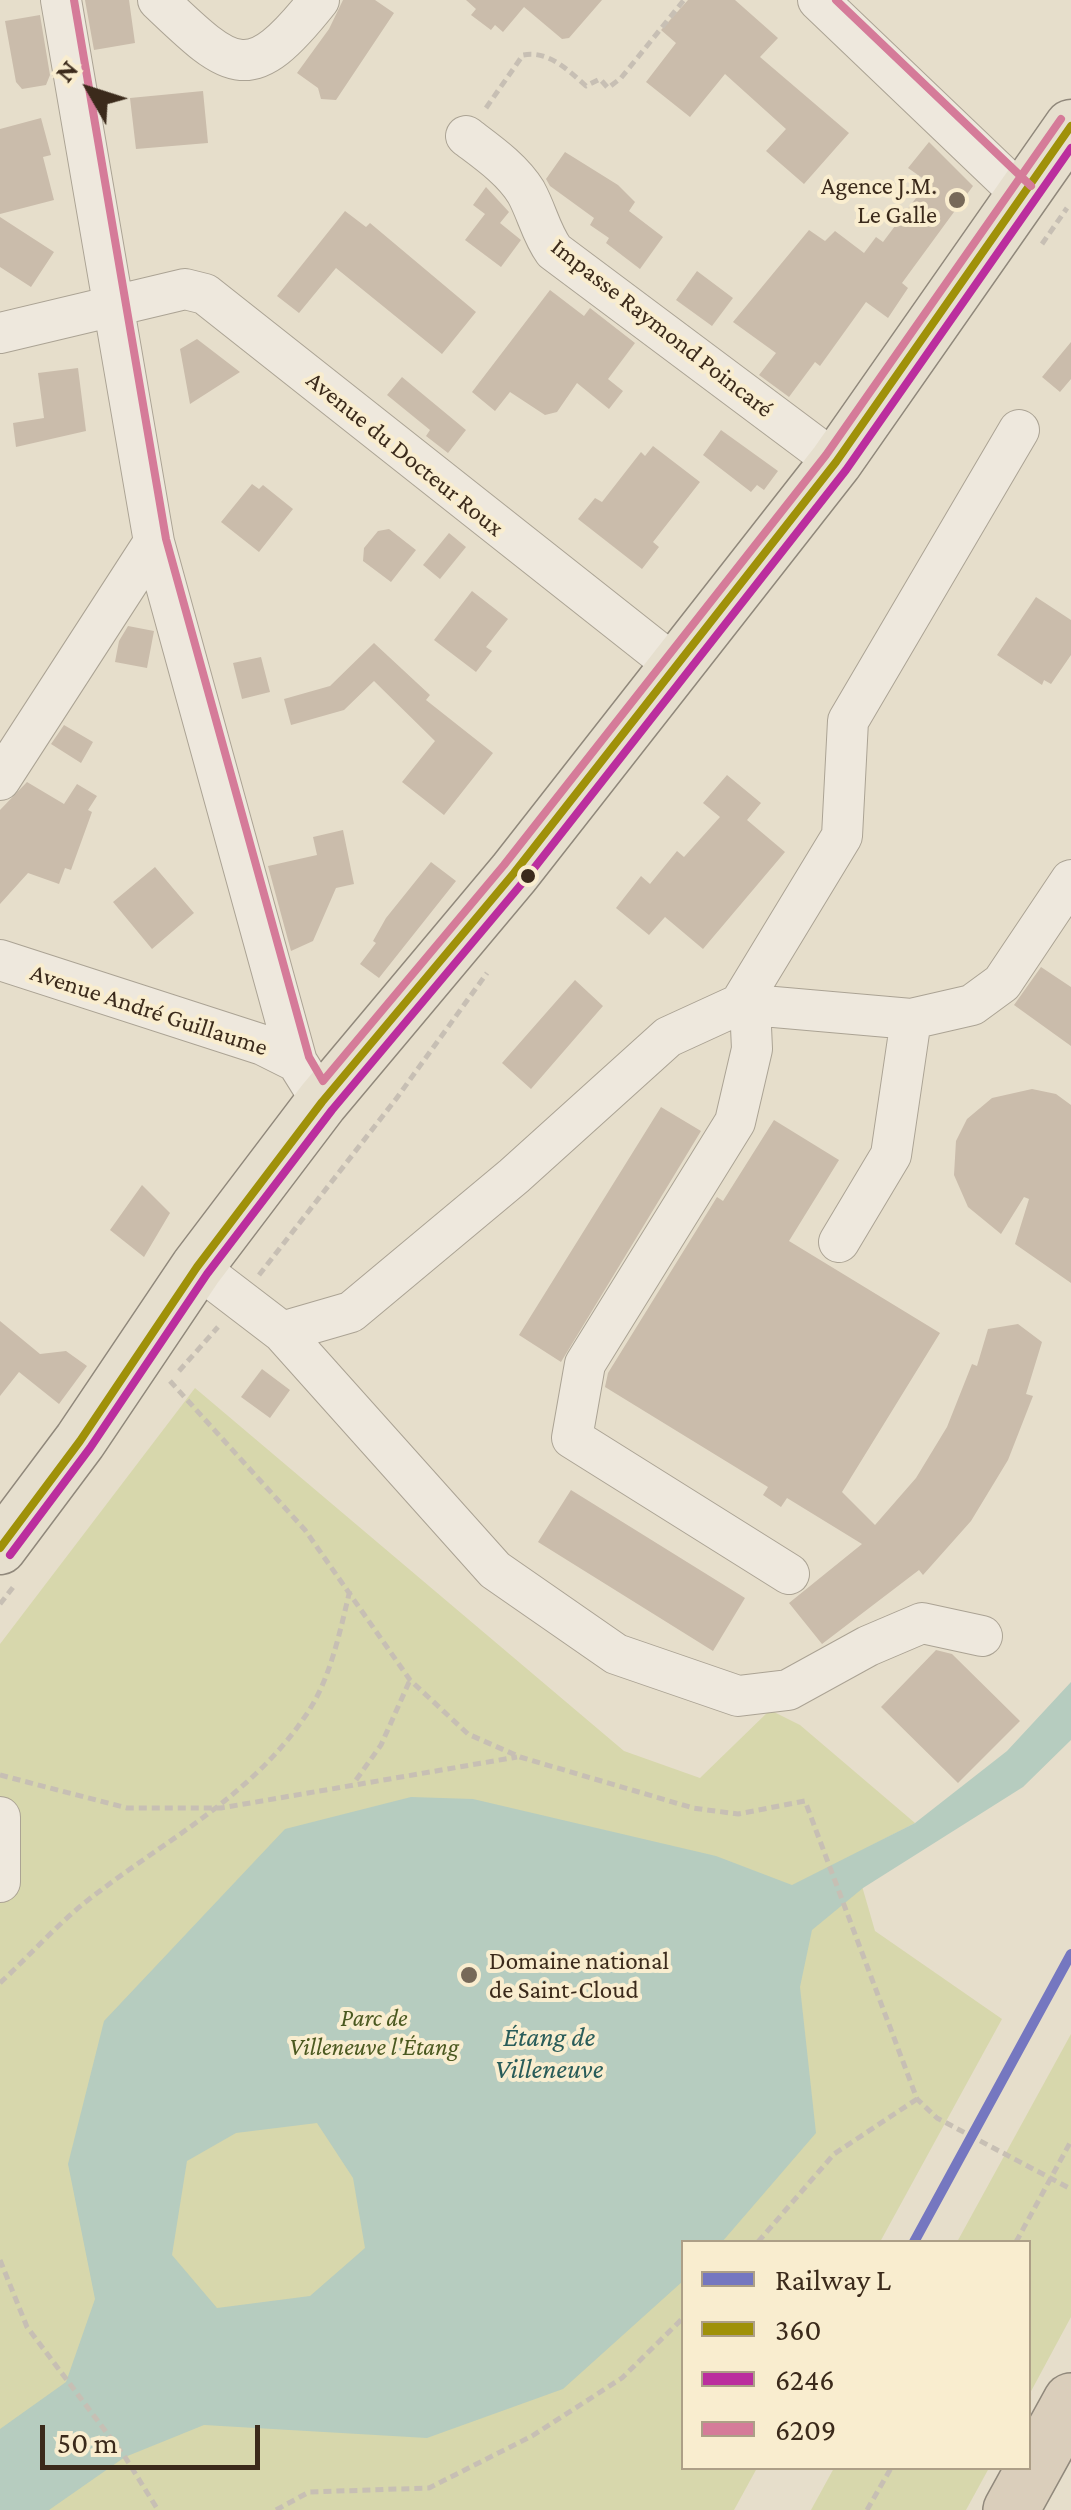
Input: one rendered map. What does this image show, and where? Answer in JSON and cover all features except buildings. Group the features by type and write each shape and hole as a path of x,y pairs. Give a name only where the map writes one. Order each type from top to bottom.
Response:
{"highway":[{"path":"1012,2510 1071,2401"}],"main road":[{"path":"0,1548 197,1267 310,1082 514,874 678,668 836,462 1071,126"}],"street":[{"path":"61,0 154,542 310,1082"},
{"path":"158,0 226,56 247,64 267,56 319,0"},
{"path":"818,0 1022,196"},
{"name":"Impasse Raymond Poincaré","path":"466,136 514,176 526,192 542,233 561,257 836,462"},
{"name":"Avenue du Docteur Roux","path":"0,333 185,289 206,294 678,668"},
{"path":"789,1574 572,1438 585,1364 736,1122 752,1048 745,1005 842,836 848,721 1019,430"},
{"path":"0,780 154,542"},
{"path":"282,1332 351,1312 514,1176 668,1037 745,1005 911,1019 972,1005 1002,982 1071,880"},
{"name":"Avenue André Guillaume","path":"0,960 262,1045 310,1082"},
{"path":"839,1242 891,1155 911,1019"},
{"path":"197,1267 282,1332 495,1570 616,1654 738,1696 788,1690 868,1646 922,1624 982,1636"},
{"path":"0,1817 0,1882"}],"path":[{"path":"466,136 523,56 535,52 564,66 586,86 600,80 608,88 622,78 684,0"},
{"path":"146,1343 185,1401 305,1530 410,1680 468,1734 520,1757 693,1808 738,1814 805,1801 917,2099 937,2118 1071,2189"},
{"path":"0,1982 83,1904 222,1808 277,1754 310,1709 335,1649 350,1590"},
{"path":"354,1782 381,1745 410,1680"},
{"path":"0,1774 127,1808 222,1808 354,1782 520,1757"},
{"path":"760,2240 834,2154 917,2099"},
{"path":"1017,2240 1071,2140"},
{"path":"0,2260 27,2326 125,2457 158,2510"},
{"path":"276,2510 309,2492 429,2488 532,2436 622,2378 681,2320"},
{"path":"868,2510 890,2470"}],"green space":[{"name":"Domaine national de Saint-Cloud","path":"195,1388 624,1751 700,1778 770,1710 800,1725 915,1823 853,1855 875,1931 1002,2019 881,2240 681,2240 681,2470 756,2470 734,2510 0,2510 0,1644"},
{"path":"1071,2034 1071,2317 1031,2391 1031,2240 958,2240"},
{"path":"833,2470 988,2470 966,2510 811,2510"}],"water":[{"name":"Étang de Villeneuve","path":"1071,1682 1071,1740 1023,1787 863,1888 812,1930 800,1987 816,2133 724,2240 681,2240 681,2283 563,2389 427,2438 204,2425 125,2457 49,2510 0,2510 0,2429 66,2382 95,2299 68,2164 104,2021 285,1829 411,1797 473,1799 716,1856 792,1885 915,1823 1007,1751","holes":["317,2123 353,2178 365,2248 310,2296 217,2308 172,2255 187,2161 236,2133"]}],"rail line":[{"name":"L","path":"915,2240 1071,1954"}],"transit line":[{"name":"6209","path":"74,0 166,539 309,1057 323,1081 504,865 826,455 1061,119"},
{"name":"6209","path":"836,0 1031,186"},
{"name":"360","path":"0,1548 80,1441 197,1267 322,1102 514,873 836,462 1071,126"},
{"name":"6246","path":"10,1555 90,1448 207,1274 332,1110 524,881 846,470 1071,148"}],"place":[{"name":"Agence J.M. Le Galle","path":"957,200"},
{"name":"Domaine national de Saint-Cloud","path":"469,1975"}],"park label":[{"name":"Parc de Villeneuve l'Étang","path":"374,2032"}]}
